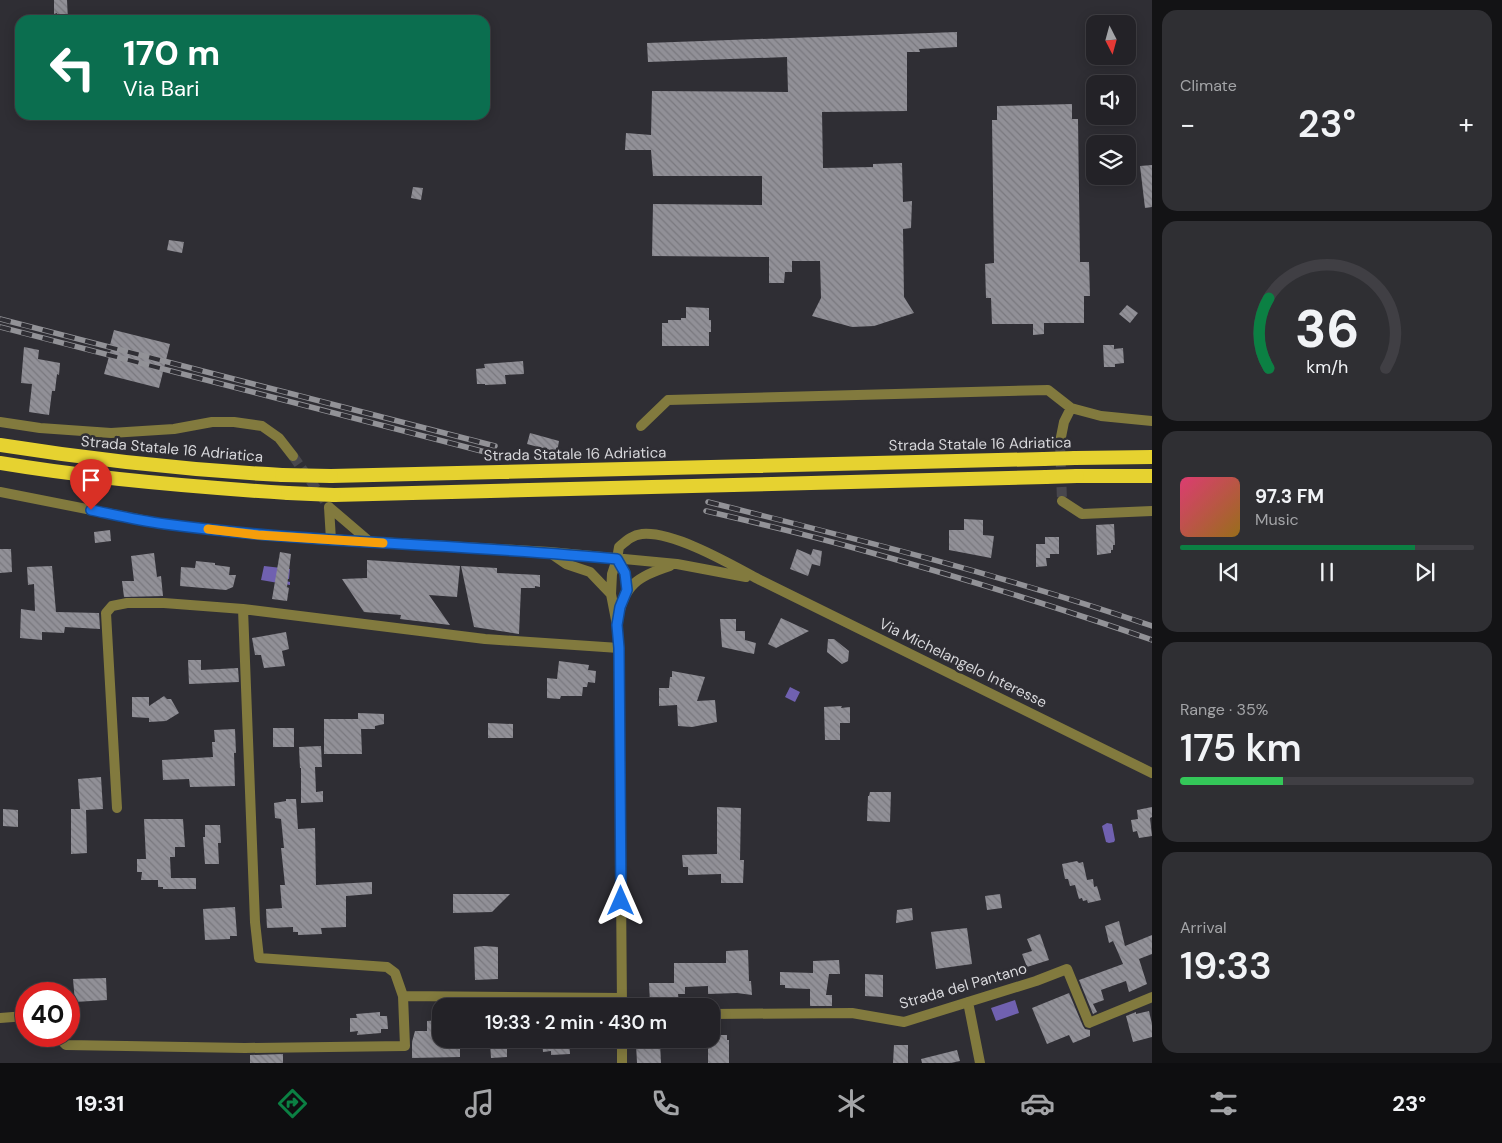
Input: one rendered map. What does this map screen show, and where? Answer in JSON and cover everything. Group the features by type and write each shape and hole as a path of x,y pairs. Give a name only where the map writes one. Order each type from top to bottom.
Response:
{"highway":[{"name":"Strada Statale 16 Adriatica","path":"0,445 68,456 212,471 331,476 1152,457"},
{"path":"0,463 47,471 144,482 288,493 332,501 1077,476 1152,476"}],"street":[{"path":"641,426 668,400 1048,390 1071,408 1101,416 1152,421"},
{"path":"1060,442 1064,422 1071,408"},
{"path":"0,422 40,428 110,433 174,429 212,422 234,422 262,426 279,438 293,456"},
{"path":"0,492 163,524 258,535 550,552 617,559"},
{"path":"331,540 332,501"},
{"path":"332,501 370,542"},
{"path":"1062,501 1082,514 1152,511"},
{"name":"Via Michelangelo Interesse","path":"760,580 677,564 617,559 619,547 629,538 641,534 659,535 719,557 760,580 1152,773"},
{"path":"550,552 566,564 590,572 611,594"},
{"path":"617,559 625,573 627,590"},
{"path":"617,559 612,574 611,594 619,648 622,998"},
{"path":"617,625 620,607 627,590 639,580 656,571 677,564"},
{"path":"117,808 106,613 112,606 127,603 164,603 243,609 485,639 619,648"},
{"path":"80,1045 245,1048 405,1046 403,996 395,973 387,967 259,958 255,922 243,609"},
{"name":"Strada del Pantano","path":"720,1014 852,1013 904,1022 1067,969 1089,1023 1152,997"},
{"path":"403,996 476,998"},
{"path":"968,1002 980,1063"},
{"path":"0,1018 15,1017"},
{"path":"622,1048 622,1063"}],"shaded area":[{"path":"264,566 290,569 289,579 286,579 286,581 290,582 290,585 261,580"},
{"path":"790,687 800,692 795,702 785,697"},
{"path":"1107,823 1112,824 1114,842 1106,842 1102,826"},
{"path":"1015,1000 1019,1013 996,1021 991,1008"}],"building":[{"path":"54,0 67,0 68,15 54,14"},
{"path":"957,32 957,47 919,49 920,52 907,52 907,111 822,112 823,168 873,167 873,164 902,163 903,202 912,201 911,228 903,229 904,297 914,313 874,326 852,327 812,316 821,298 820,261 792,261 792,272 785,272 784,283 769,283 769,257 652,256 653,204 762,205 762,176 653,176 651,150 625,150 626,133 651,135 652,91 788,92 787,57 648,62 647,43"},
{"path":"1072,104 1072,119 1078,119 1080,262 1089,262 1090,296 1084,296 1084,323 1044,323 1044,334 1033,335 1033,324 992,324 991,298 986,298 985,264 994,263 992,120 997,120 997,106"},
{"path":"1152,165 1152,207 1145,208 1140,166"},
{"path":"413,187 423,188 421,200 411,198"},
{"path":"169,240 184,242 182,253 167,250"},
{"path":"1127,305 1138,313 1130,323 1119,314"},
{"path":"686,307 709,308 711,332 709,332 709,346 662,346 662,323 668,323 668,320 686,318"},
{"path":"114,330 170,344 159,388 104,374 112,346 110,345"},
{"path":"1103,345 1114,345 1114,349 1123,348 1124,363 1115,364 1115,367 1104,367"},
{"path":"24,347 39,350 38,359 60,363 55,391 52,391 49,415 29,412 32,384 21,383"},
{"path":"523,361 524,374 505,375 506,384 477,384 476,369 485,368 484,364"},
{"path":"530,433 559,441 557,452 527,444"},
{"path":"964,519 983,520 983,535 994,536 991,558 949,550 949,530 964,530"},
{"path":"1114,524 1115,545 1113,545 1113,550 1111,550 1111,553 1097,555 1096,525"},
{"path":"110,530 111,541 95,543 94,532"},
{"path":"1045,537 1059,537 1059,554 1050,554 1050,558 1046,558 1047,566 1036,567 1036,544 1045,544"},
{"path":"0,549 11,549 12,572 0,573"},
{"path":"797,549 811,555 813,549 822,551 820,566 812,564 808,576 790,569"},
{"path":"280,552 291,554 287,601 272,599"},
{"path":"154,553 157,577 161,576 163,596 124,597 122,581 134,581 131,556"},
{"path":"367,560 460,566 457,597 429,595 450,625 400,619 401,615 364,612 342,579 367,578"},
{"path":"196,561 230,567 229,575 236,575 233,587 226,590 180,586 181,567 195,568"},
{"path":"52,566 56,612 99,613 100,629 65,627 64,633 42,632 42,640 20,638 21,609 35,611 34,584 28,585 27,567"},
{"path":"461,566 497,568 497,573 540,575 540,587 521,588 519,634 474,627"},
{"path":"781,618 809,631 776,648 768,644"},
{"path":"720,619 736,619 736,631 745,631 745,640 756,643 754,654 722,647"},
{"path":"286,632 289,649 282,651 285,666 264,668 261,655 255,655 252,638"},
{"path":"828,639 834,639 849,651 848,661 842,664 827,652"},
{"path":"188,660 201,660 201,670 238,668 239,682 189,684"},
{"path":"559,661 589,665 588,670 596,671 595,683 588,682 587,687 583,687 582,696 561,696 560,699 547,698 547,678 557,679"},
{"path":"672,671 705,677 697,701 715,700 717,722 692,727 678,726 677,705 659,706 659,688 669,688"},
{"path":"164,696 167,699 171,699 179,713 166,721 149,722 149,718 132,717 132,697 149,697 149,706"},
{"path":"842,706 841,708 850,707 850,723 840,723 840,740 825,740 824,707"},
{"path":"358,713 384,714 384,724 375,726 375,729 361,729 362,754 324,754 324,719 358,719"},
{"path":"488,723 513,724 513,738 488,738"},
{"path":"273,728 294,728 294,747 273,747"},
{"path":"235,729 235,786 190,787 189,779 163,780 162,760 213,757 212,742 215,742 214,730"},
{"path":"321,746 322,767 315,767 316,792 323,791 323,802 301,803 299,747"},
{"path":"101,777 103,809 86,810 87,853 71,854 71,809 80,809 78,779"},
{"path":"870,792 891,792 890,822 867,821 868,796"},
{"path":"286,799 296,799 298,829 315,828 316,885 372,882 372,894 346,896 346,927 321,928 322,934 298,935 298,932 293,932 293,927 267,928 266,909 282,908 280,885 285,885 281,848 284,848 281,819 275,818 274,803 286,801"},
{"path":"717,807 741,808 740,860 744,860 743,883 721,883 721,874 688,875 688,867 683,867 682,855 717,854"},
{"path":"1152,807 1152,817 1150,818 1152,836 1139,838 1137,831 1133,832 1131,820 1138,819 1137,810"},
{"path":"3,809 18,810 18,827 3,826"},
{"path":"144,819 183,819 185,847 175,847 175,857 170,857 171,878 196,878 196,889 163,889 163,887 158,887 158,880 141,880 142,872 137,872 137,859 146,859"},
{"path":"205,825 220,825 221,843 218,843 219,864 205,864 203,837 205,837"},
{"path":"1077,861 1079,863 1083,862 1087,880 1093,879 1094,887 1097,886 1101,900 1088,903 1087,900 1079,899 1075,885 1070,886 1068,879 1065,879 1062,864"},
{"path":"453,894 510,894 492,912 453,913"},
{"path":"1000,894 1002,908 987,910 985,896"},
{"path":"235,907 237,936 230,936 230,939 205,940 203,909"},
{"path":"912,908 913,920 896,923 897,910"},
{"path":"1119,921 1125,946 1152,935 1152,954 1139,959 1147,984 1129,992 1126,981 1101,990 1104,1000 1093,1004 1097,1012 1093,1014 1079,980 1123,964 1113,941 1109,943 1105,926"},
{"path":"967,928 972,964 936,969 931,932"},
{"path":"1040,934 1049,960 1027,967 1022,954 1032,951 1027,939"},
{"path":"474,947 498,947 498,979 475,980"},
{"path":"748,950 749,981 751,981 752,995 737,993 708,994 708,986 685,987 685,994 678,994 678,998 650,998 649,983 674,983 674,963 726,963 726,951"},
{"path":"839,960 840,974 829,974 826,995 832,995 832,1006 810,1006 810,989 785,988 785,985 780,985 780,972 813,973 813,961"},
{"path":"865,974 883,975 883,997 865,996"},
{"path":"106,978 107,1000 80,1002 80,982 73,982 73,979"},
{"path":"1069,993 1083,1026 1085,1029 1090,1030 1090,1036 1073,1043 1069,1035 1047,1044 1032,1008"},
{"path":"1149,1011 1152,1037 1133,1042 1126,1016 1136,1012 1136,1014"},
{"path":"380,1012 380,1016 387,1016 388,1029 381,1029 381,1033 357,1035 358,1031 350,1032 350,1018 357,1018 356,1014"},
{"path":"427,1021 432,1021 432,1048 460,1048 460,1057 412,1058 412,1042 415,1031 427,1031"},
{"path":"720,1035 727,1035 727,1040 729,1040 729,1063 708,1063 708,1048 720,1048"},
{"path":"894,1045 908,1045 908,1063 893,1063"},
{"path":"490,1048 507,1048 507,1057 491,1058"},
{"path":"543,1048 570,1048 570,1054 551,1055 551,1051 543,1052"},
{"path":"636,1048 660,1048 661,1063 637,1063"},
{"path":"957,1050 960,1061 951,1063 922,1063 921,1059"},
{"path":"283,1054 283,1063 250,1063 250,1055"}],"tunnel":[{"path":"1060,442 1062,501"},
{"path":"293,456 329,507"}],"railway":[{"path":"0,319 495,446"},
{"path":"0,327 493,454"},
{"path":"708,502 875,544 987,575 1152,626"},
{"path":"706,511 812,537 924,568 1038,602 1152,640"}],"slow traffic":[{"path":"208,529 258,535 383,543"}],"route":[{"path":"91,510 163,524 258,535 550,552 617,559 625,573 627,590 620,607 617,625 619,648 621,901"}]}
